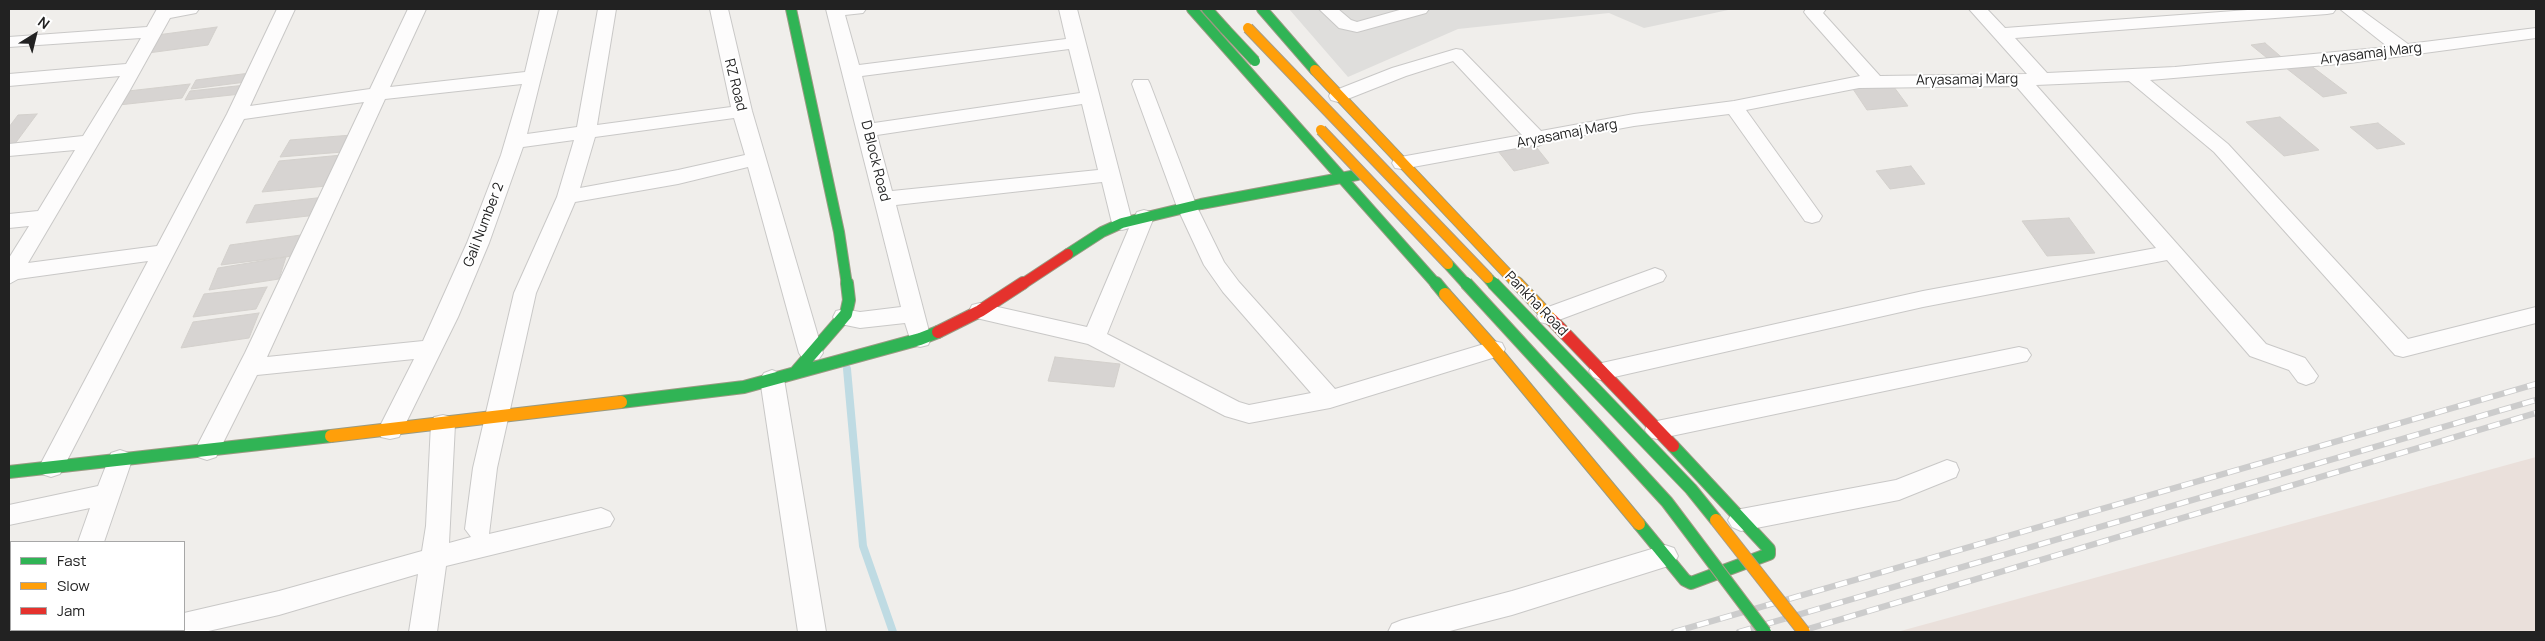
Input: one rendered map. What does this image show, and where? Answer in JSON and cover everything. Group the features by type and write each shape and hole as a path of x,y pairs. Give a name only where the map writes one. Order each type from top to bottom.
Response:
{"street":[{"path":"9,274 90,142 165,11 190,9"},
{"path":"51,467 237,114 286,9"},
{"path":"207,450 250,367 417,9"},
{"name":"Gali Number 2","path":"390,430 429,349 447,318 478,243 514,142 549,9"},
{"path":"478,529 485,468 525,293 567,197 586,134 607,9"},
{"name":"RZ Road","path":"719,9 742,112 811,353"},
{"path":"783,376 811,353 844,316 849,300 839,232 791,9"},
{"path":"836,10 857,9"},
{"path":"1068,9 1122,223"},
{"path":"1192,9 1494,349 1685,580 1691,583 1769,554 1769,549 1338,96 1262,9"},
{"path":"1207,9 1266,72"},
{"path":"1328,9 1345,24 1358,27 1420,9"},
{"path":"1817,9 1813,12 1875,82"},
{"path":"1978,9 2042,78"},
{"path":"2000,34 2327,9"},
{"path":"2349,9 2404,50"},
{"name":"D Block Road","path":"836,10 920,339"},
{"name":"Pankha Road","path":"1246,25 1691,489 1804,632"},
{"path":"9,42 153,32"},
{"name":"Aryasamaj Marg","path":"1404,165 1634,120 1734,107 1859,82 2021,80 2133,75 2350,57 2536,33"},
{"path":"852,72 1076,43"},
{"path":"1338,96 1399,72 1456,54 1538,140"},
{"path":"9,80 132,69"},
{"path":"2133,75 2221,148 2403,349 2536,315"},
{"path":"237,114 378,94 532,77"},
{"path":"2021,80 2258,350 2298,364 2306,376"},
{"path":"1141,84 1173,165 1187,207 1215,265 1231,287 1330,398"},
{"path":"866,130 1089,97"},
{"path":"1734,107 1812,216"},
{"path":"514,142 742,112"},
{"path":"1314,122 1525,346 1667,502 1765,632"},
{"path":"9,150 90,142"},
{"path":"567,197 678,177 756,159"},
{"path":"9,472 497,418 744,386 920,339 980,311 1102,232 1122,223 1187,207 1404,165"},
{"path":"884,199 1109,175"},
{"path":"9,221 44,217"},
{"path":"1094,337 1144,218"},
{"path":"9,274 164,252"},
{"path":"1601,371 1923,299 2172,252"},
{"path":"1548,316 1655,276"},
{"path":"980,311 1094,337 1233,410 1249,414 1330,398 1494,349"},
{"path":"844,316 860,320 914,314"},
{"path":"250,367 429,349"},
{"path":"1657,430 2019,355"},
{"path":"783,376 812,632"},
{"path":"423,632 435,559 443,424"},
{"path":"91,541 120,460"},
{"path":"1741,520 1899,490 1948,470"},
{"path":"9,515 108,494"},
{"path":"185,624 279,603 435,559 601,519"},
{"path":"1402,632 1512,602 1665,556"}],"shaded area":[{"path":"1289,9 1733,9 1644,28 1609,13 1458,29 1348,77"},
{"path":"2536,457 2536,632 1897,632"}],"building":[{"path":"217,27 208,45 148,53 157,35"},
{"path":"2265,43 2286,61 2272,62 2251,45"},
{"path":"2310,65 2347,93 2323,97 2286,68"},
{"path":"250,73 246,82 191,89 196,80"},
{"path":"1891,83 1908,106 1867,110 1851,86"},
{"path":"190,84 182,98 119,105 128,91"},
{"path":"246,85 241,94 185,100 190,91"},
{"path":"37,114 14,145 9,145 9,127 18,115"},
{"path":"2280,117 2319,150 2284,156 2246,122"},
{"path":"2378,123 2405,144 2377,149 2350,127"},
{"path":"352,135 343,152 280,157 290,140"},
{"path":"1533,143 1549,163 1514,171 1498,151"},
{"path":"342,155 327,186 262,192 279,161"},
{"path":"1911,166 1925,184 1890,189 1876,171"},
{"path":"325,197 317,215 246,223 255,205"},
{"path":"2069,218 2095,253 2047,256 2022,221"},
{"path":"301,235 293,256 221,265 230,245"},
{"path":"286,257 279,279 209,290 218,268"},
{"path":"267,287 256,309 193,317 204,294"},
{"path":"259,313 249,338 181,348 193,322"},
{"path":"1055,357 1120,364 1114,387 1048,381"}],"waterway":[{"path":"847,369 863,546 893,632"}],"railway":[{"path":"1674,632 2536,384"},
{"path":"1739,632 2536,400"},
{"path":"1798,632 2536,413"}],"traffic: fast":[{"path":"791,9 839,232 849,300 846,314 795,373"},
{"path":"1192,9 1445,294"},
{"path":"1207,9 1225,29"},
{"path":"1262,9 1315,70"},
{"path":"1225,29 1255,61"},
{"path":"1068,254 1102,232 1122,223 1201,204 1357,175"},
{"path":"1448,264 1667,502 1765,632"},
{"path":"1488,278 1691,489 1716,520"},
{"path":"621,402 744,387 920,339 938,332"},
{"path":"9,472 331,436"},
{"path":"1639,524 1685,580 1691,583 1769,554 1769,549 1673,446"}],"traffic: slow":[{"path":"1248,28 1488,278"},
{"path":"1315,70 1552,320"},
{"path":"1321,130 1448,264"},
{"path":"1445,294 1494,349 1639,524"},
{"path":"331,436 621,402"},
{"path":"1716,520 1804,632"}],"traffic: jam":[{"path":"938,332 980,311 1068,254"},
{"path":"1552,320 1673,446"}]}
